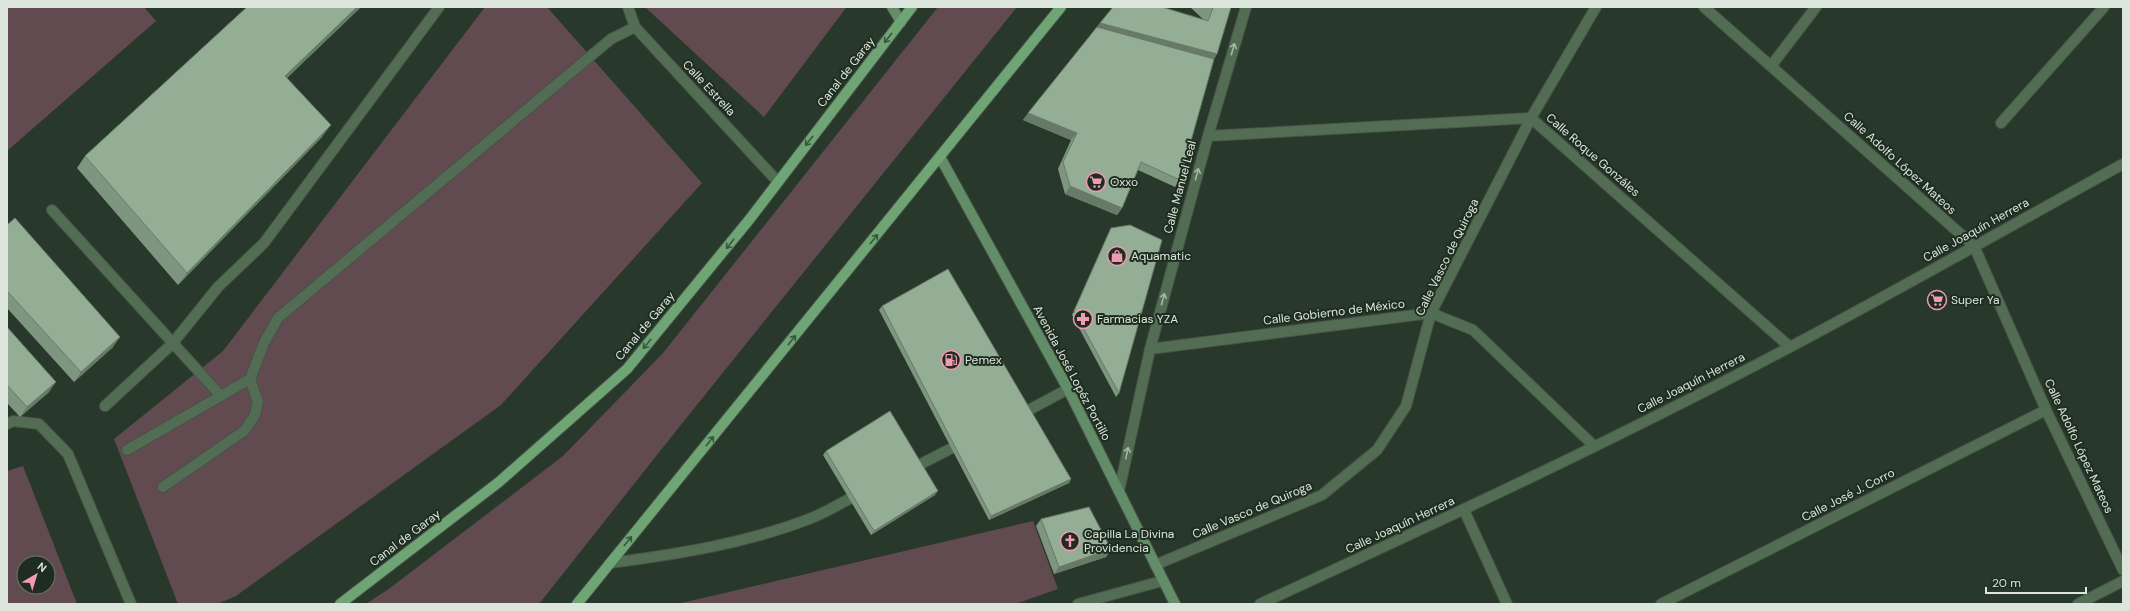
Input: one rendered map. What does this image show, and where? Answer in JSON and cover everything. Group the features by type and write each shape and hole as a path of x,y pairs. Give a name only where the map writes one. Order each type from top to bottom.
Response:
{"main road":[{"name":"Canal de Garay","path":"340,604 499,482 627,369 749,220 912,7"},
{"path":"577,604 1061,7"}],"street":[{"path":"105,406 172,344 218,287 264,243 439,7"},
{"name":"Calle Estrella","path":"628,7 635,27 778,182"},
{"path":"892,7 900,22"},
{"name":"Calle Manuel Leal","path":"1119,491 1150,349 1208,136 1246,7"},
{"name":"Calle Vasco de Quiroga","path":"1155,565 1322,495 1377,450 1406,406 1431,313 1531,118 1596,7"},
{"name":"Calle Adolfo López Mateos","path":"1704,7 1974,246 2046,410 2123,570"},
{"path":"1771,66 1816,7"},
{"path":"2001,123 2104,7"},
{"path":"127,450 250,379 264,343 278,318 611,39 635,27"},
{"name":"Calle Roque Gonzáles","path":"1208,136 1531,118 1790,347"},
{"name":"Avenida José Lopéz Portillo","path":"940,157 1068,389 1175,604"},
{"name":"Calle Joaquín Herrera","path":"1260,604 1464,510 1790,347 2123,164"},
{"path":"52,210 172,344 221,396"},
{"name":"Calle Gobierno de México","path":"1150,349 1431,313 1473,330 1594,445"},
{"path":"164,487 244,431 255,415 258,402 250,379"},
{"path":"1027,411 1068,389"},
{"name":"Calle José J. Corro","path":"1661,604 2046,410"},
{"path":"7,424 13,421 39,424 68,454 131,604"},
{"path":"917,466 952,448"},
{"path":"610,563 662,556 714,546 764,533 814,517 849,499"},
{"path":"1464,510 1507,604"},
{"path":"1078,604 1162,580"},
{"path":"2078,604 2123,581"}],"shaded area":[{"path":"7,7 144,7 156,21 7,151"},
{"path":"485,7 547,7 702,183 501,405 236,596 217,604 178,604 114,439 223,351"},
{"path":"645,7 846,7 846,8 764,117"},
{"path":"938,7 1017,7 539,604 366,604 390,588 563,456 663,353"},
{"path":"23,466 77,604 7,604 7,471"},
{"path":"1033,521 1058,589 1015,604 677,604"}],"building":[{"path":"247,7 357,7 285,76 331,125 187,273 85,156"},
{"path":"1113,7 1162,7 1208,21 1213,8 1212,7 1231,7 1217,54 1100,23"},
{"path":"1097,27 1214,59 1180,180 1141,162 1122,208 1070,186 1063,162 1077,133 1028,113"},
{"path":"15,218 120,337 81,372 7,291 7,225"},
{"path":"1130,225 1162,240 1119,393 1074,311 1111,228"},
{"name":"Pemex","path":"948,269 1071,479 991,516 882,306"},
{"path":"7,327 56,382 27,407 7,385"},
{"path":"890,411 938,491 874,531 826,451"},
{"name":"Capilla La Divina Providencia","path":"1089,507 1111,549 1059,567 1041,519"}],"place":[{"name":"Oxxo","path":"1096,182"},
{"name":"Aquamatic","path":"1117,256"},
{"name":"Super Ya","path":"1937,300"},
{"name":"Farmacias YZA","path":"1083,319"},
{"name":"Pemex","path":"951,360"},
{"name":"Capilla La Divina Providencia","path":"1070,541"}]}
